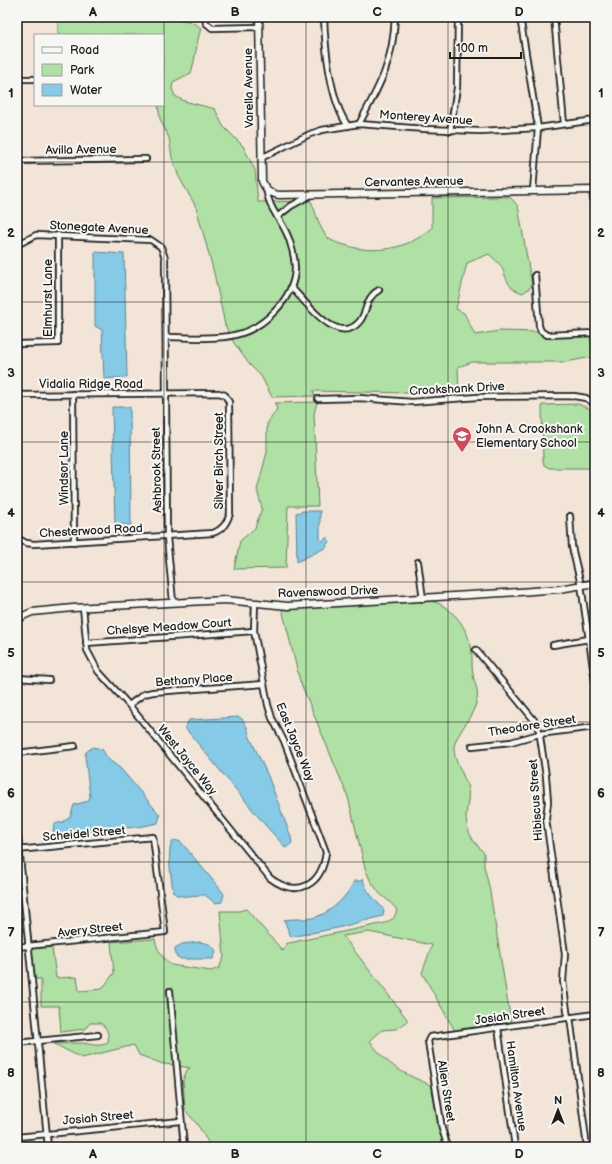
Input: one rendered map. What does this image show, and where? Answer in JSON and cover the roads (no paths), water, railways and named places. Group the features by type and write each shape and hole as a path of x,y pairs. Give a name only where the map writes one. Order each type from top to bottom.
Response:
{"street":[{"path":"205,17 206,23 212,28 259,27"},
{"name":"Varella Avenue","path":"259,17 261,158"},
{"path":"324,17 326,50 336,104 348,126"},
{"path":"359,124 383,80 391,52 395,17"},
{"path":"450,131 457,88 458,17"},
{"path":"520,17 538,128 533,191"},
{"path":"554,17 564,124"},
{"path":"17,79 34,79"},
{"name":"Monterey Avenue","path":"261,158 310,134 322,130 359,124 450,131 495,131 538,128 595,120"},
{"path":"166,337 229,336 249,330 261,323 284,301 291,287 295,269 294,256 287,232 267,201 266,188 262,181 261,158"},
{"name":"Avilla Avenue","path":"17,161 146,160"},
{"name":"Cervantes Avenue","path":"266,188 277,195 594,190"},
{"path":"594,190 595,212"},
{"path":"277,217 291,206 312,194"},
{"name":"Stonegate Avenue","path":"17,244 36,236 151,240 161,247 165,258 166,337"},
{"name":"Elmhurst Lane","path":"17,344 58,344 58,236"},
{"path":"534,275 539,326 542,333 547,335 595,333"},
{"path":"291,287 328,324 339,329 348,328 360,321 366,305 379,290"},
{"name":"Ashbrook Street","path":"166,337 168,536 173,602"},
{"name":"Vidalia Ridge Road","path":"17,394 166,393"},
{"name":"Silver Birch Street","path":"166,393 219,393 228,398 229,409 230,514 226,525 221,530 213,533 168,536"},
{"name":"Windsor Lane","path":"73,394 74,542"},
{"name":"Crookshank Drive","path":"318,399 359,398 412,402 450,401 478,397 574,396 586,398 595,404"},
{"path":"570,516 572,547 581,585 595,681"},
{"name":"Chesterwood Road","path":"17,538 26,543 34,544 168,536"},
{"path":"418,562 423,599"},
{"name":"Ravenswood Drive","path":"17,621 23,616 32,612 83,607 225,600 288,606 423,599 527,591 595,583"},
{"name":"East Jayce Way","path":"255,603 254,631 272,718 284,741 326,852 322,870 317,880 313,882"},
{"name":"West Jayce Way","path":"83,607 86,643 89,657 98,672 129,705 270,878 279,885 290,889 299,888 313,882"},
{"name":"Chelsye Meadow Court","path":"86,643 254,631"},
{"path":"553,645 589,639"},
{"name":"Hibiscus Street","path":"476,650 534,720 539,734 548,789 546,819 565,954 563,981 587,1147"},
{"path":"17,678 48,680"},
{"name":"Bethany Place","path":"129,705 144,694 153,692 264,684"},
{"name":"Theodore Street","path":"472,746 511,742 539,734 595,727"},
{"path":"17,753 75,746"},
{"path":"17,826 27,946 48,1147"},
{"name":"Scheidel Street","path":"18,850 153,837 165,932"},
{"name":"Avery Street","path":"17,947 165,932"},
{"path":"170,991 184,1147"},
{"name":"Josiah Street","path":"429,1038 432,1036 595,1014"},
{"name":"Hamilton Avenue","path":"498,1028 515,1147"},
{"path":"17,1043 98,1035"},
{"name":"Allen Street","path":"429,1038 442,1129 448,1147"},
{"name":"Josiah Street","path":"17,1136 181,1121"}],"water":[{"path":"95,252 124,254 127,377 104,379 102,330 95,326"},
{"path":"112,407 130,407 131,525 115,525"},
{"path":"303,511 320,511 320,539 322,541 328,537 329,542 326,545 327,547 297,562 296,513"},
{"path":"239,717 247,727 249,735 268,776 291,837 292,843 286,848 185,728 189,720"},
{"path":"93,747 102,749 108,759 121,769 160,815 158,823 144,826 64,835 53,831 54,824 63,822 70,817 74,805 88,801 90,797 85,756 86,752"},
{"path":"174,840 181,842 221,890 224,894 222,902 215,903 205,895 179,896 173,892 169,857 171,844"},
{"path":"363,879 368,891 384,910 383,916 337,928 291,937 284,920 312,918 325,913 342,899 354,881 361,881"},
{"path":"199,942 207,943 213,947 216,952 213,959 181,959 176,956 175,948 182,944"}],"place":[{"name":"John A. Crookshank Elementary School","path":"462,453"}]}
